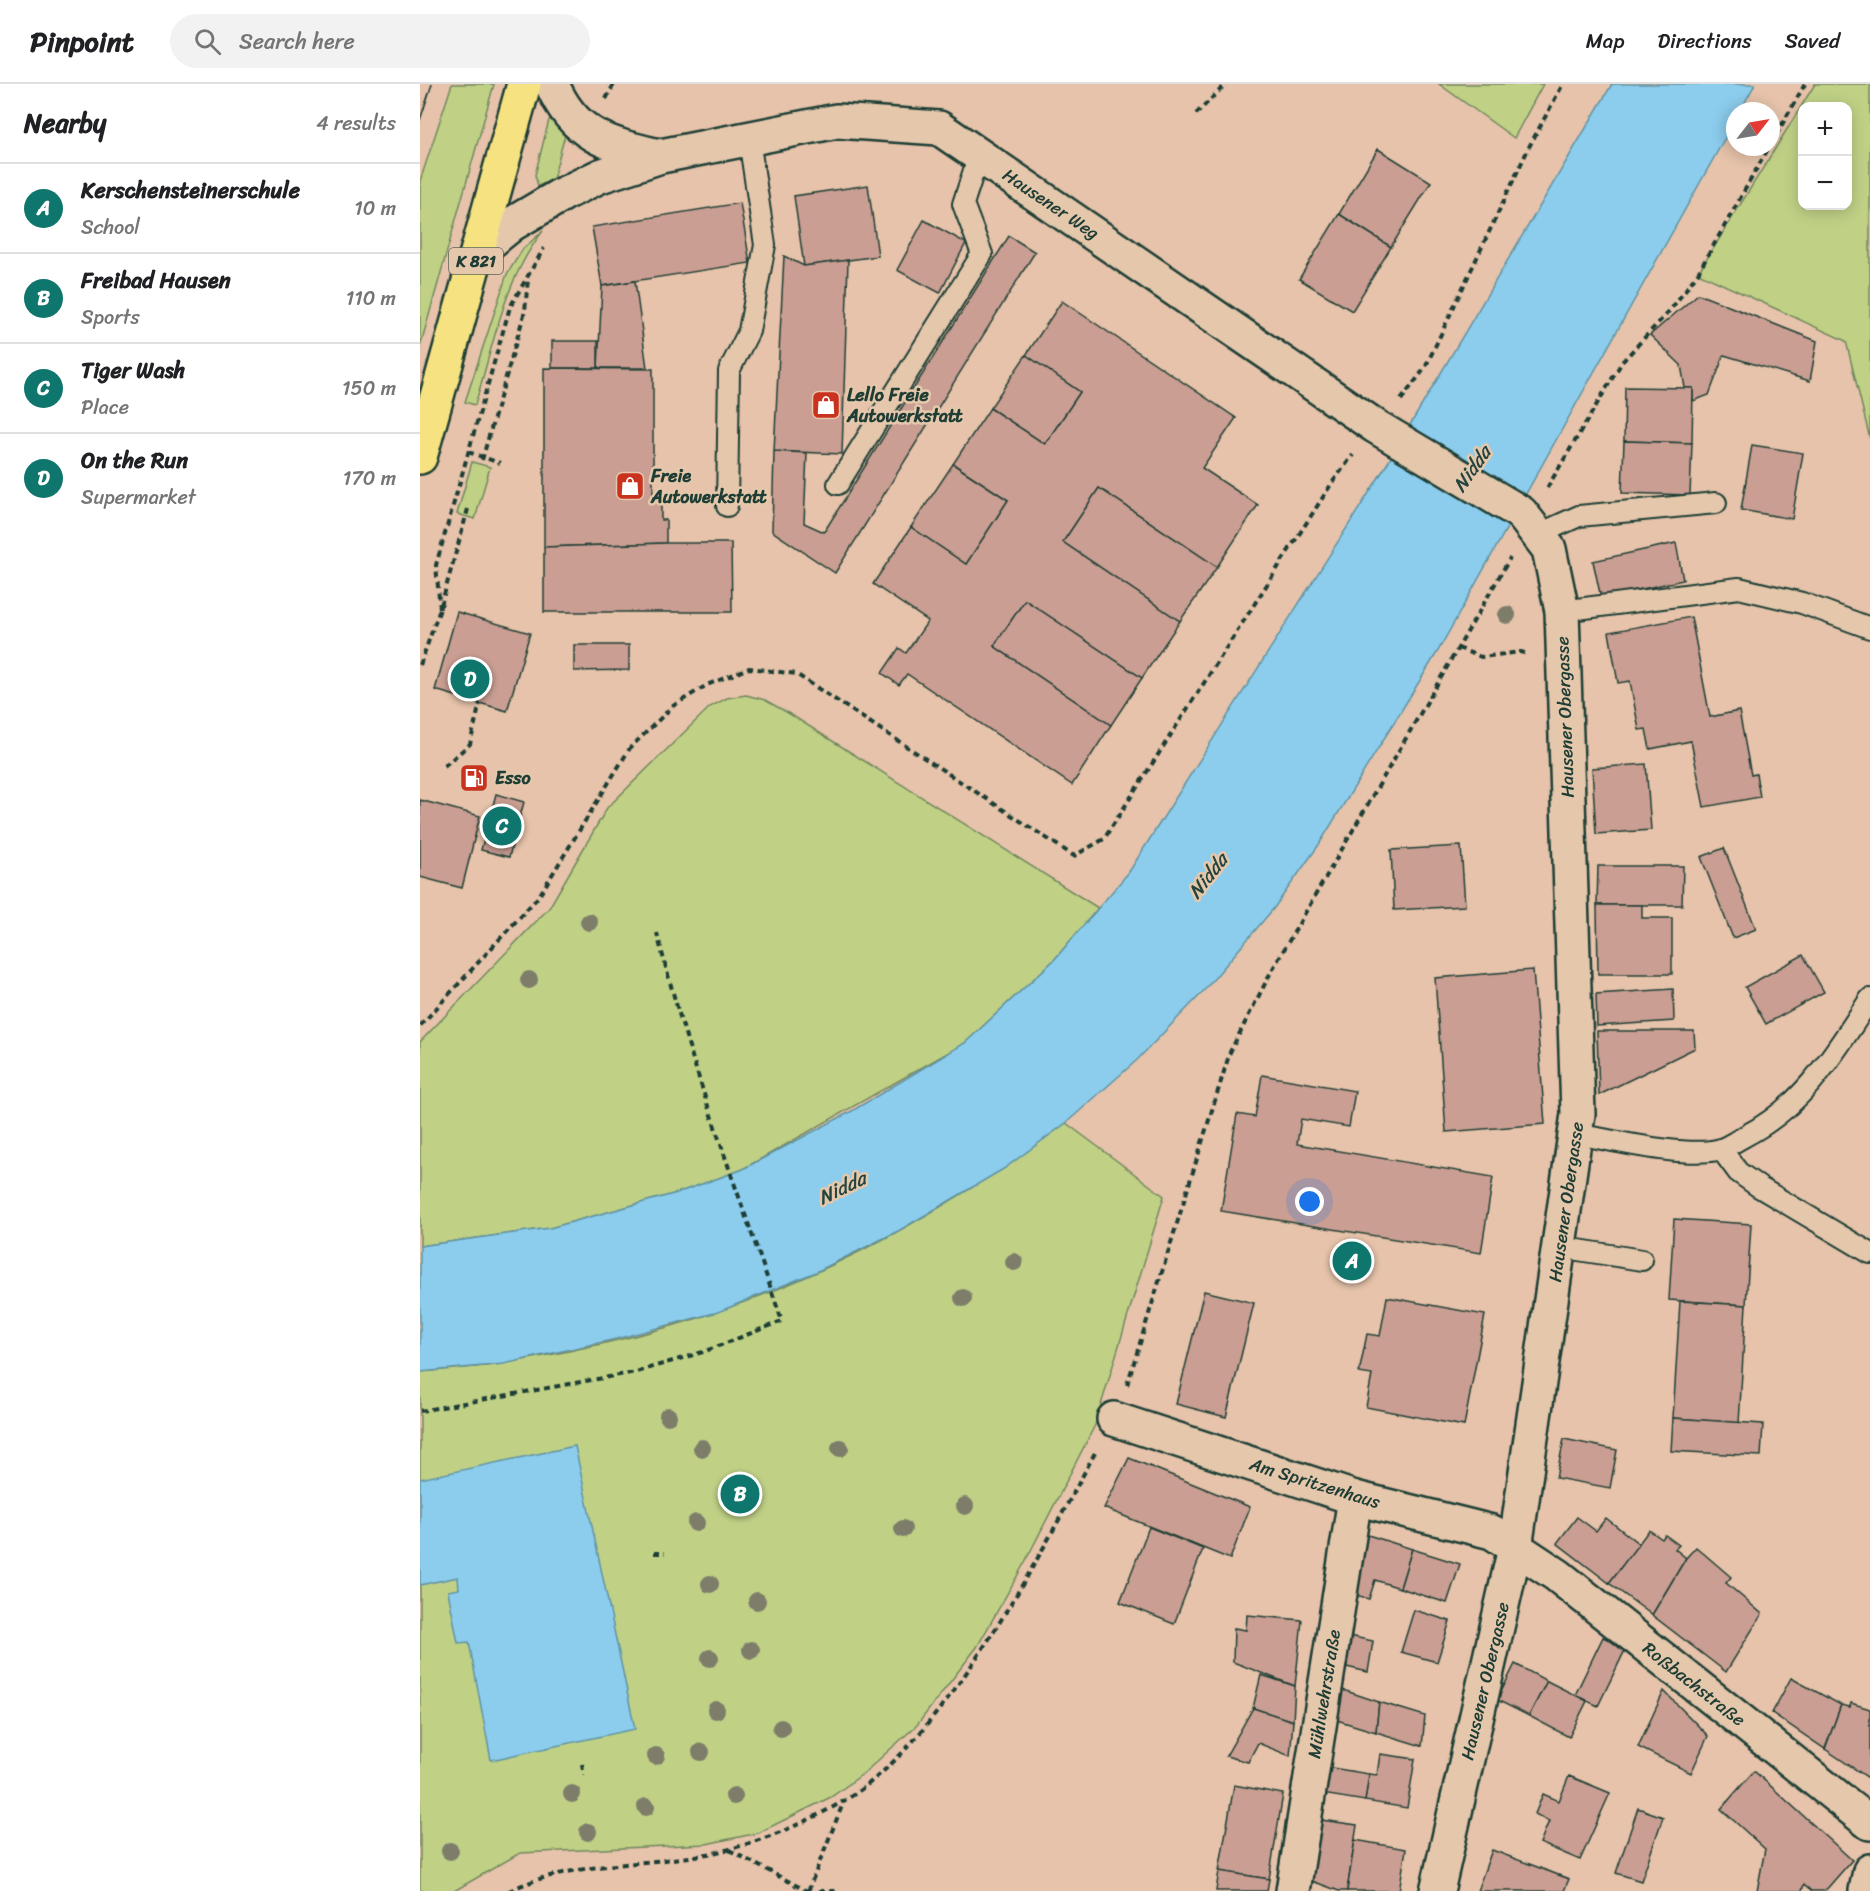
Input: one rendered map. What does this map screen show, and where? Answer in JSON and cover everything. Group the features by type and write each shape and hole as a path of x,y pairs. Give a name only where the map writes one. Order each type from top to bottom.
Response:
{"main road":[{"name":"K 821","path":"420,457 524,84"}],"street":[{"name":"Hausener Weg","path":"552,84 559,103 584,131 607,144 661,156"},
{"name":"Hausener Weg","path":"479,251 512,224 563,194 600,176 661,156 837,121 939,128 1385,432 1530,523"},
{"name":"Hausener Obergasse","path":"1437,1891 1515,1548 1578,1114 1562,611 1549,549 1530,523"},
{"name":"Am Spritzenhaus","path":"1114,1419 1355,1498 1492,1532 1515,1548"},
{"name":"Mühlwehrstraße","path":"1293,1891 1355,1498"},
{"name":"Roßbachstraße","path":"1515,1548 1557,1575 1870,1823"},
{"path":"1866,1891 1870,1871"}],"lane":[{"path":"727,506 729,371 750,331 765,245 749,139"},
{"path":"838,484 982,254 963,204 979,155"},
{"path":"1530,523 1716,503"},
{"path":"1562,611 1739,588 1802,603 1870,628"},
{"path":"1576,1134 1686,1151 1720,1149 1757,1130 1790,1106 1818,1078 1870,999"},
{"path":"1720,1149 1738,1172 1758,1187 1870,1254"},
{"path":"1560,1247 1642,1260"}],"path":[{"path":"1196,114 1226,84"},
{"path":"420,1026 539,896 630,748 673,706 706,685 749,668 796,674 1074,856 1104,839 1332,483 1385,432 1401,399 1425,368 1530,145 1563,84"},
{"path":"1780,128 1805,84"},
{"path":"1546,491 1622,362 1671,309 1698,273 1764,156"},
{"path":"440,609 436,565 510,307 528,279 525,311 482,460"},
{"path":"468,452 500,464"},
{"path":"420,665 440,609 468,509"},
{"path":"509,1891 524,1884 577,1869 648,1863 728,1849 785,1832 844,1801 890,1765 928,1724 984,1649 1031,1571 1114,1419 1129,1380 1230,1052 1271,972 1497,581"},
{"path":"1458,648 1481,657 1521,652 1533,657 1563,654"},
{"path":"444,766 470,744 480,703"},
{"path":"420,1410 636,1372 703,1352 782,1321 676,1010 657,933"},
{"path":"654,1553 665,1553"},
{"path":"582,1764 584,1775"},
{"path":"728,1849 808,1891 844,1801"},
{"path":"819,1891 837,1891"}],"green space":[{"path":"452,84 494,84 420,347 420,181"},
{"path":"1439,84 1543,84 1514,138"},
{"path":"1815,84 1870,84 1870,439 1846,341 1698,273 1770,156 1780,156 1780,141 1798,111 1798,210 1852,210 1852,102 1804,102"},
{"path":"553,118 565,135 553,179 538,186 535,175 549,120"},
{"path":"543,231 518,271 509,292 475,405 465,402 507,274 523,249"},
{"path":"472,462 490,467 475,519 457,514"},
{"path":"746,695 765,700 788,713 1098,908 1054,960 965,1043 741,1170 677,1193 550,1228 420,1246 420,1042 549,908 607,808 710,707 727,698"},
{"path":"1066,1123 1164,1196 1095,1425 1025,1562 977,1647 917,1725 864,1773 831,1797 758,1833 706,1844 520,1853 454,1891 420,1891 420,1372 495,1365 586,1347 694,1319 765,1294 855,1254 942,1206 1026,1152"}],"water":[{"name":"Nidda","path":"1612,84 1755,84 1745,102 1726,102 1726,136 1438,651 1318,846 1274,908 1201,994 1137,1060 1066,1123 1005,1168 900,1230 816,1272 718,1312 616,1339 504,1364 420,1372 420,1246 550,1228 677,1193 741,1170 852,1111 965,1043 1054,960 1129,872 1384,469"},
{"path":"575,1446 635,1729 491,1760 469,1642 458,1643 448,1591 459,1589 458,1577 420,1585 420,1479"}],"building":[{"path":"1378,149 1431,182 1391,247 1339,214"},
{"path":"868,185 878,256 804,266 794,196"},
{"path":"740,203 750,263 602,286 592,227"},
{"path":"1339,214 1391,247 1352,311 1299,279"},
{"path":"924,220 966,243 940,293 897,270"},
{"path":"1009,236 1035,252 835,573 772,531 774,451 807,453 804,523 824,532"},
{"path":"784,256 804,266 848,260 842,454 774,451"},
{"path":"635,281 647,368 598,368 602,286"},
{"path":"1698,294 1817,341 1810,381 1724,355 1709,395 1693,401 1693,388 1685,388 1681,365 1650,335"},
{"path":"1062,301 1236,418 1202,468 1258,505 1217,567 1099,488 1063,542 1180,621 1142,678 1025,600 994,646 1111,725 1072,785 907,674 899,685 882,673 899,648 906,653 928,621 873,584 911,527 966,564 1008,500 953,464 990,408 1045,444 1080,392 1026,355"},
{"path":"552,341 598,341 598,368 552,368"},
{"path":"1026,355 1080,392 1045,444 990,408"},
{"path":"544,368 653,369 653,493 661,493 661,520 666,520 666,543 544,547"},
{"path":"1625,387 1693,388 1692,443 1624,441"},
{"path":"1624,441 1692,443 1690,495 1622,493"},
{"path":"1752,445 1803,453 1792,519 1741,510"},
{"path":"953,464 1008,500 966,564 911,527"},
{"path":"1099,488 1217,567 1180,621 1063,542"},
{"path":"731,543 732,612 544,612 544,547"},
{"path":"1676,543 1683,580 1601,598 1593,561"},
{"path":"1025,600 1142,678 1111,725 994,646"},
{"path":"457,612 530,633 507,711 435,690"},
{"path":"1691,617 1710,717 1739,711 1751,775 1756,774 1760,797 1704,807 1691,741 1650,749 1646,729 1639,730 1630,681 1618,683 1609,632"},
{"path":"574,645 629,645 629,670 574,671"},
{"path":"1646,764 1651,830 1596,834 1592,768"},
{"path":"496,794 524,802 509,857 481,850"},
{"path":"420,800 480,816 462,888 420,877"},
{"path":"1461,846 1465,906 1394,910 1391,850"},
{"path":"1724,848 1756,929 1733,938 1701,857"},
{"path":"1598,866 1683,866 1682,905 1597,905"},
{"path":"1597,905 1642,905 1642,918 1672,918 1672,974 1598,974"},
{"path":"1803,955 1824,992 1766,1024 1745,987"},
{"path":"1533,970 1545,1124 1446,1132 1435,978"},
{"path":"1673,989 1674,1021 1597,1026 1596,994"},
{"path":"1597,1031 1694,1031 1695,1048 1599,1095"},
{"path":"1262,1075 1355,1091 1349,1127 1301,1119 1297,1144 1493,1177 1481,1253 1221,1211 1237,1114 1255,1117"},
{"path":"1674,1219 1751,1224 1746,1305 1669,1300"},
{"path":"1204,1291 1254,1303 1226,1417 1176,1404"},
{"path":"1387,1297 1485,1315 1464,1426 1366,1407 1372,1375 1359,1373 1367,1334 1380,1336"},
{"path":"1680,1301 1746,1305 1739,1423 1673,1418"},
{"path":"1673,1418 1763,1424 1761,1456 1671,1451"},
{"path":"1564,1439 1617,1450 1610,1488 1556,1478"},
{"path":"1129,1458 1250,1507 1230,1559 1104,1508"},
{"path":"1577,1517 1596,1531 1606,1518 1639,1544 1609,1583 1557,1543"},
{"path":"1149,1527 1203,1549 1174,1624 1120,1602"},
{"path":"1649,1530 1662,1539 1665,1535 1679,1545 1675,1549 1686,1558 1652,1615 1609,1583"},
{"path":"1365,1534 1412,1549 1400,1588 1375,1580 1369,1599 1347,1592"},
{"path":"1696,1547 1731,1577 1726,1583 1762,1614 1726,1672 1652,1615 1686,1558"},
{"path":"1412,1549 1460,1564 1447,1603 1400,1588"},
{"path":"1414,1610 1450,1621 1437,1662 1401,1652"},
{"path":"1247,1615 1302,1620 1295,1686 1233,1662 1234,1628 1246,1630"},
{"path":"1344,1635 1373,1641 1368,1672 1338,1665"},
{"path":"1603,1637 1626,1648 1598,1706 1575,1695"},
{"path":"1515,1664 1547,1681 1529,1716 1497,1700"},
{"path":"1261,1675 1295,1686 1293,1721 1253,1708"},
{"path":"1791,1678 1841,1705 1825,1749 1772,1713"},
{"path":"1547,1681 1587,1701 1569,1737 1529,1716"},
{"path":"1334,1687 1379,1702 1376,1732 1330,1718"},
{"path":"1664,1691 1708,1736 1691,1773 1638,1747"},
{"path":"1379,1702 1425,1716 1422,1746 1376,1732"},
{"path":"1851,1703 1870,1709 1870,1779 1825,1749 1841,1705 1850,1707"},
{"path":"1253,1708 1293,1721 1290,1756 1258,1743 1248,1762 1226,1756"},
{"path":"1380,1754 1415,1759 1407,1808 1365,1801 1369,1774 1377,1775"},
{"path":"1326,1767 1369,1774 1365,1801 1322,1794"},
{"path":"1754,1771 1852,1860 1825,1891 1812,1891 1804,1884 1802,1891 1757,1891 1765,1849 1721,1809"},
{"path":"1569,1776 1610,1793 1580,1860 1540,1843 1549,1821 1535,1814 1543,1794 1559,1801"},
{"path":"1234,1785 1283,1794 1269,1879 1219,1871"},
{"path":"1638,1808 1663,1817 1641,1881 1616,1873"},
{"path":"1321,1820 1357,1825 1347,1891 1339,1891 1312,1881"},
{"path":"1355,1840 1406,1849 1399,1891 1347,1891"},
{"path":"1492,1850 1569,1879 1564,1891 1477,1891"},
{"path":"1219,1871 1269,1879 1267,1891 1216,1891"}],"tram line":[{"path":"420,120 432,84"}],"place":[{"name":"Lello Freie Autowerkstatt","path":"826,405"},
{"name":"Freie Autowerkstatt","path":"630,486"},
{"name":"On the Run","path":"470,679"},
{"name":"Esso","path":"474,778"},
{"name":"Tiger Wash","path":"502,826"},
{"name":"Kerschensteinerschule","path":"1352,1261"},
{"name":"Freibad Hausen","path":"740,1494"}]}
